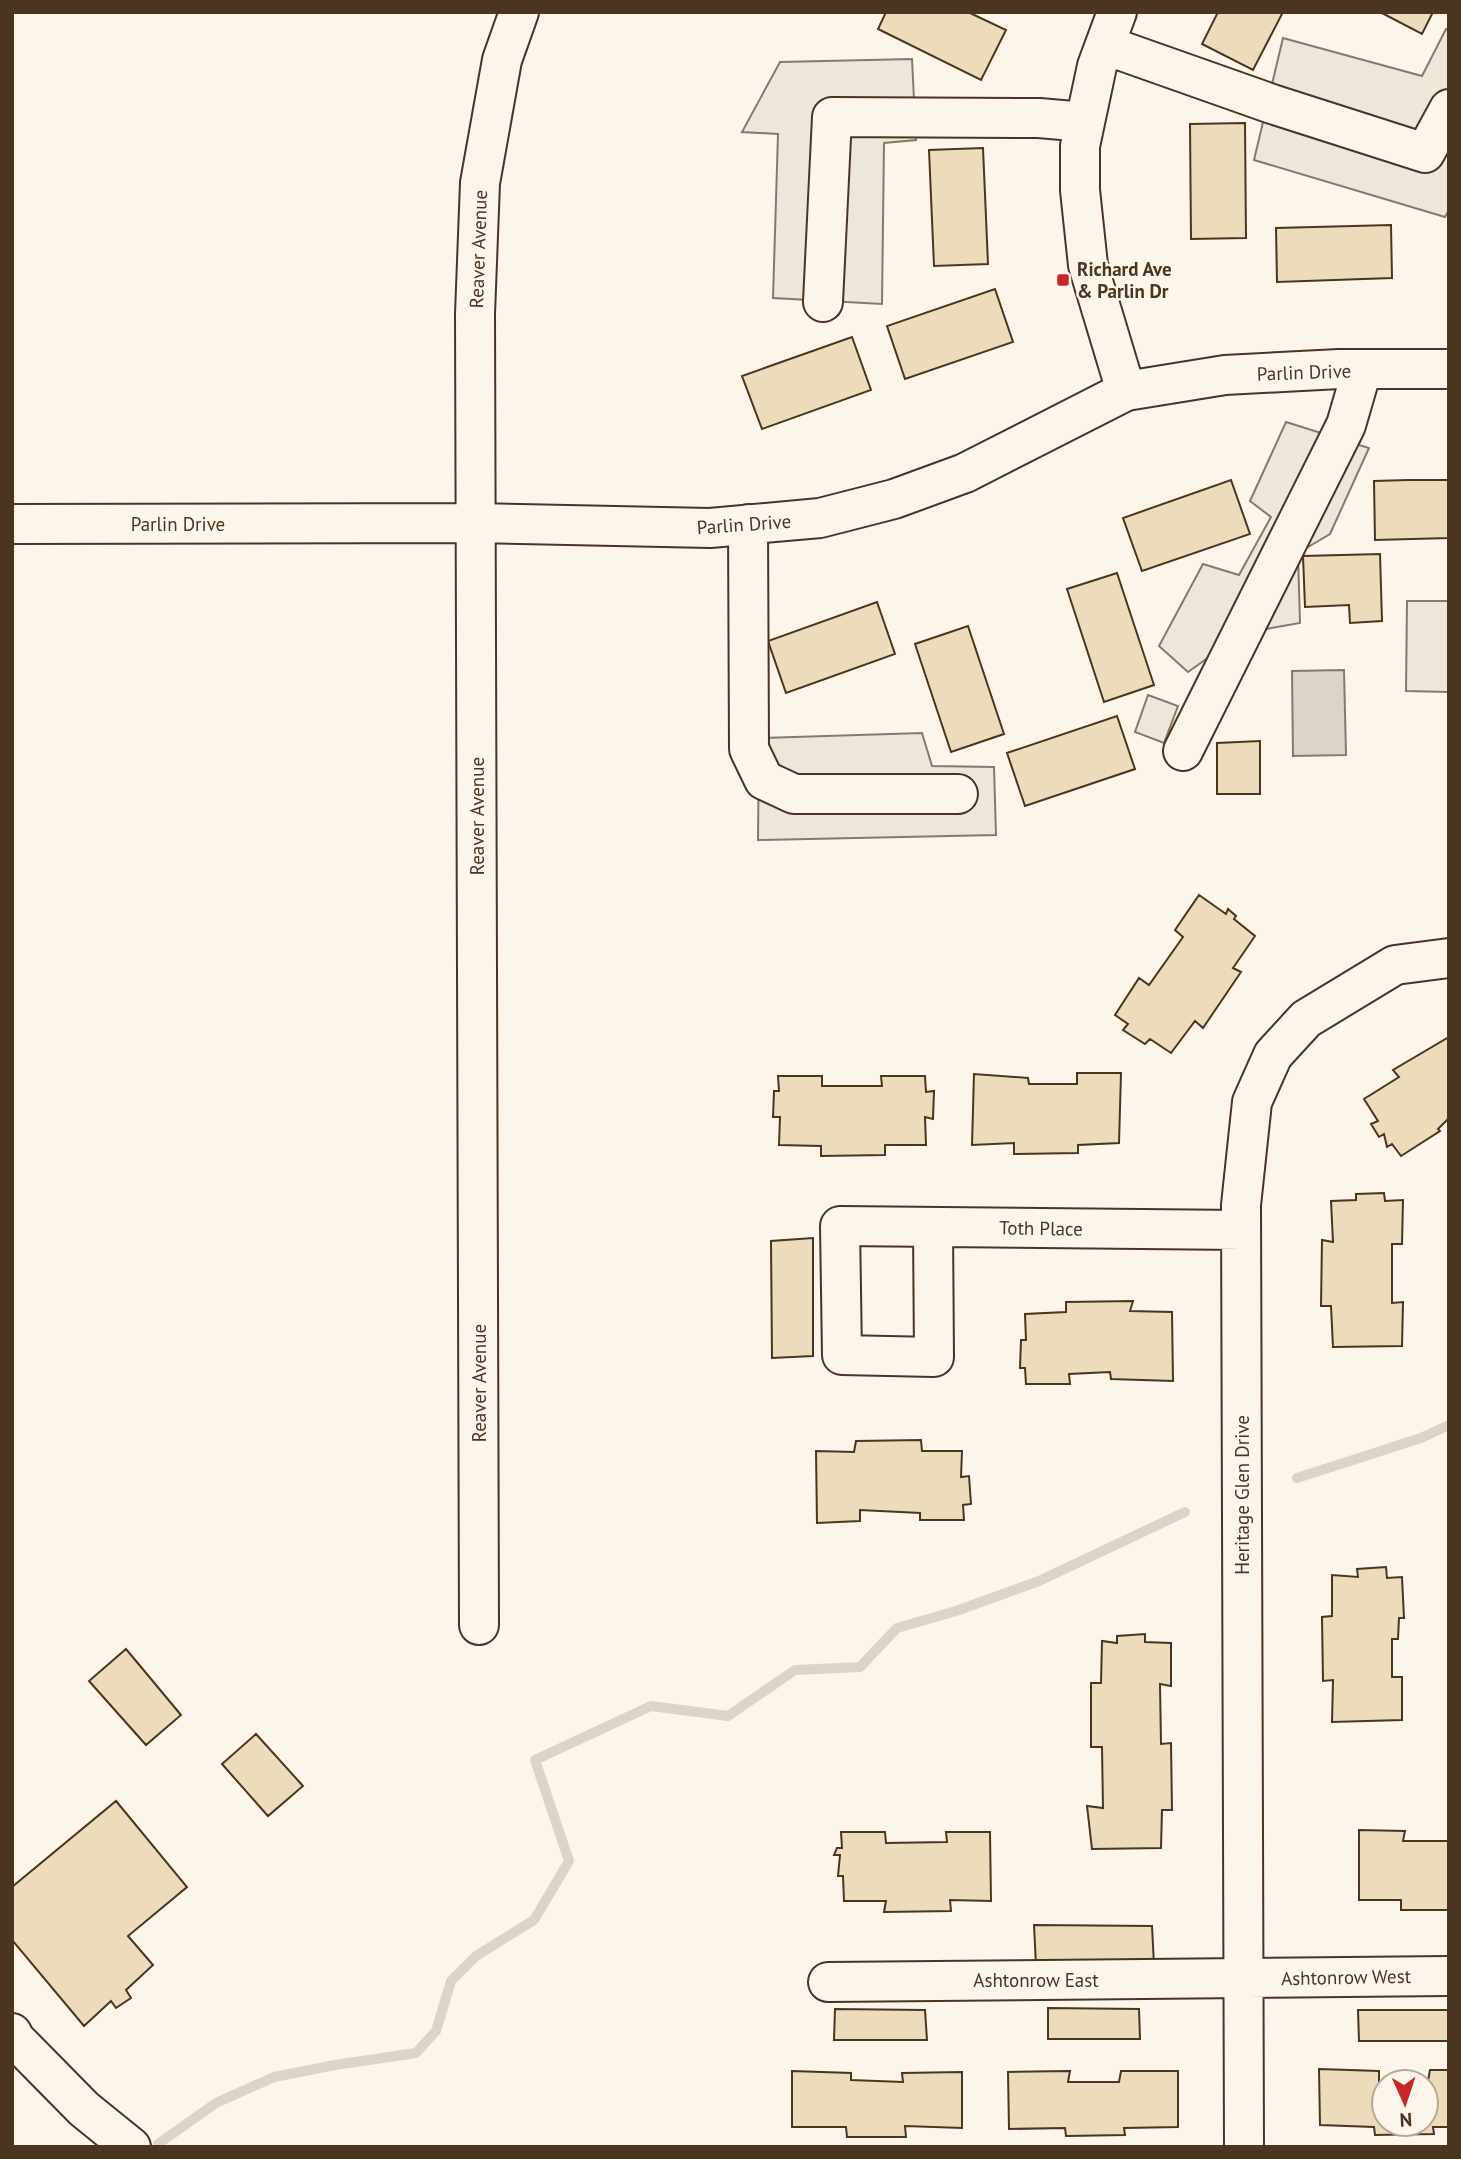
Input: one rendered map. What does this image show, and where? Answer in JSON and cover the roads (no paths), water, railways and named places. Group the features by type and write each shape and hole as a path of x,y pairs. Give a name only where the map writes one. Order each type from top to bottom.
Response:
{"street":[{"name":"Reaver Avenue","path":"479,1625 475,314 480,183 502,60 519,12"},
{"path":"1126,391 1088,265 1080,190 1080,146 1097,66 1111,29 1272,104 1425,153 1449,108"},
{"path":"823,302 832,117 1038,118 1085,122"},
{"name":"Parlin Drive","path":"12,524 476,523 710,528 820,517 894,499 965,472 1126,391 1225,375 1449,369"},
{"path":"1183,751 1346,425 1362,370"},
{"path":"748,524 748,749 764,780 794,794 958,794"},
{"name":"Heritage Glen Drive","path":"1244,2147 1241,1205 1252,1102 1273,1055 1306,1019 1395,965 1449,958"},
{"name":"Toth Place","path":"933,1227 934,1357 842,1355 840,1226 1241,1230"},
{"name":"Ashtonrow West","path":"1244,1979 1449,1976"},
{"name":"Ashtonrow East","path":"828,1982 1244,1979"},
{"path":"12,2033 84,2109 131,2147"}],"waterway":[{"path":"1297,1478 1421,1438 1449,1425"},
{"path":"158,2144 216,2103 274,2077 416,2053 436,2031 451,1981 476,1956 534,1920 569,1861 535,1760 651,1706 728,1716 795,1670 860,1667 897,1628 956,1611 1039,1581 1185,1512"}],"place":[{"name":"Richard Ave & Parlin Dr","path":"1063,280"}]}
